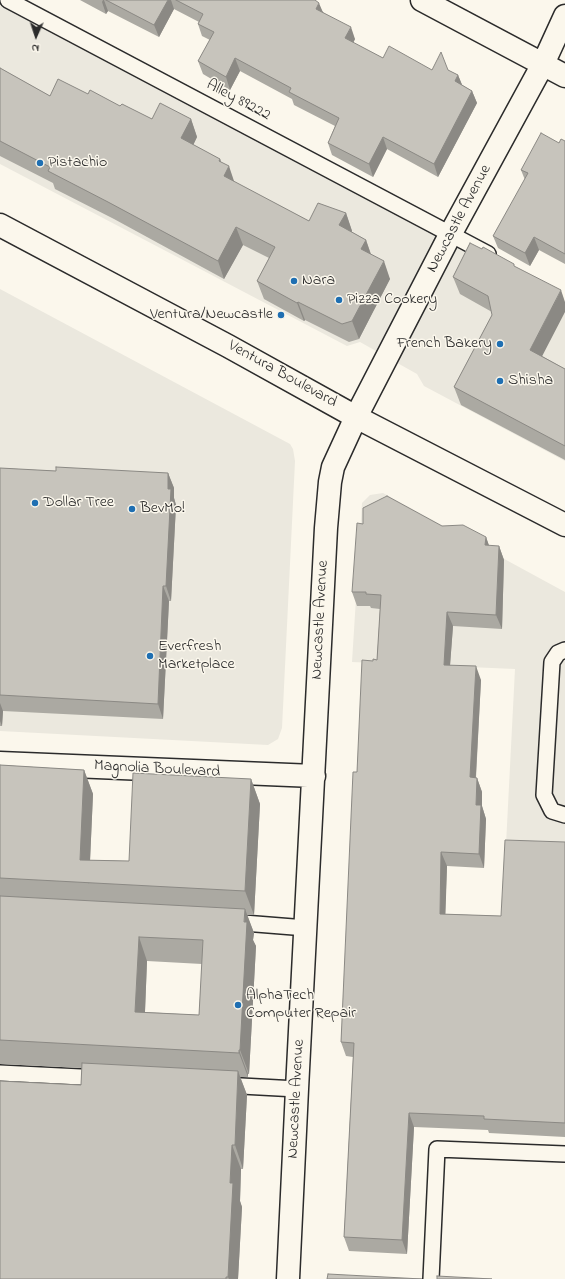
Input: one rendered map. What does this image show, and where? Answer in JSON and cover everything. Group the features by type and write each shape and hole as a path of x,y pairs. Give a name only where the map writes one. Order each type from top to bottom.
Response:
{"street":[{"path":"422,0 565,76"},
{"name":"Newcastle Avenue","path":"288,1279 326,536 332,467 356,417 451,233 543,64 565,16"},
{"name":"Ventura Boulevard","path":"0,225 228,346 356,417 565,525"},
{"name":"Magnolia Boulevard","path":"0,763 314,776"}],"lane":[{"name":"Alley 89222","path":"8,0 499,259"},
{"path":"565,650 558,653 552,662 544,794 552,811 565,815"},
{"path":"218,922 306,928"},
{"path":"0,1073 118,1079"},
{"path":"212,1084 297,1089"},
{"path":"431,1279 437,1149 565,1154"}],"shaded area":[{"path":"0,6 565,305 565,461 424,386 417,374 360,342 347,346 0,164"},
{"path":"0,289 290,444 293,449 295,461 282,728 278,739 268,745 0,731"},
{"path":"383,493 565,592 565,1063 495,1059 515,669 352,662 362,503 370,495"}],"building":[{"path":"106,0 168,0 154,25"},
{"path":"176,0 315,0 319,3 316,9 351,27 345,38 383,58 389,46 432,70 441,52 448,70 458,75 455,81 472,91 434,164 383,137 369,164 328,143 339,118 289,92 291,88 235,58 226,77 198,61 214,32 198,24 203,14"},
{"path":"0,68 50,96 58,79 88,94 90,90 120,106 122,104 152,119 160,103 191,119 181,138 220,159 219,161 229,166 224,176 309,221 318,203 346,213 339,225 366,240 361,249 384,261 352,321 342,324 298,302 297,303 257,281 275,247 236,227 218,261 48,171 50,167 0,141"},
{"path":"541,133 559,143 561,139 565,141 565,254 534,237 525,253 493,236 528,173 521,170"},
{"path":"470,243 482,249 483,247 514,264 514,266 561,290 530,350 565,369 565,446 454,387 492,315 488,296 453,277"},
{"path":"56,467 168,473 168,489 171,489 166,586 163,586 158,704 0,695 0,468 56,471"},
{"path":"387,496 442,526 463,525 486,537 485,545 499,546 496,615 447,612 444,665 476,666 470,777 477,778 476,805 481,805 479,854 441,852 440,914 501,916 505,840 565,842 565,1123 484,1119 484,1116 409,1113 402,1240 344,1237 354,1043 341,1042 353,772 357,772 362,660 377,660 381,595 366,594 366,592 352,592 357,523 363,524 363,508"},
{"path":"0,765 84,770 80,860 129,861 133,773 251,779 245,891 0,878"},
{"path":"0,896 245,909 244,922 247,922 239,1053 0,1040","holes":["139,937 203,940 199,1015 135,1012"]},
{"path":"82,1063 238,1071 235,1145 232,1145 230,1183 233,1183 228,1277 226,1277 226,1279 0,1279 0,1081 81,1085"},
{"path":"328,1274 422,1279 327,1279"},
{"path":"437,1276 492,1279 437,1279"}],"place":[{"name":"Pistachio","path":"40,163"},
{"name":"Nara","path":"294,281"},
{"name":"Pizza Cookery","path":"339,300"},
{"name":"Ventura/Newcastle","path":"281,315"},
{"name":"French Bakery","path":"500,344"},
{"name":"Shisha","path":"500,381"},
{"name":"Dollar Tree","path":"35,503"},
{"name":"BevMo!","path":"132,509"},
{"name":"Everfresh Marketplace","path":"150,656"},
{"name":"AlphaTech Computer Repair","path":"238,1005"}]}
